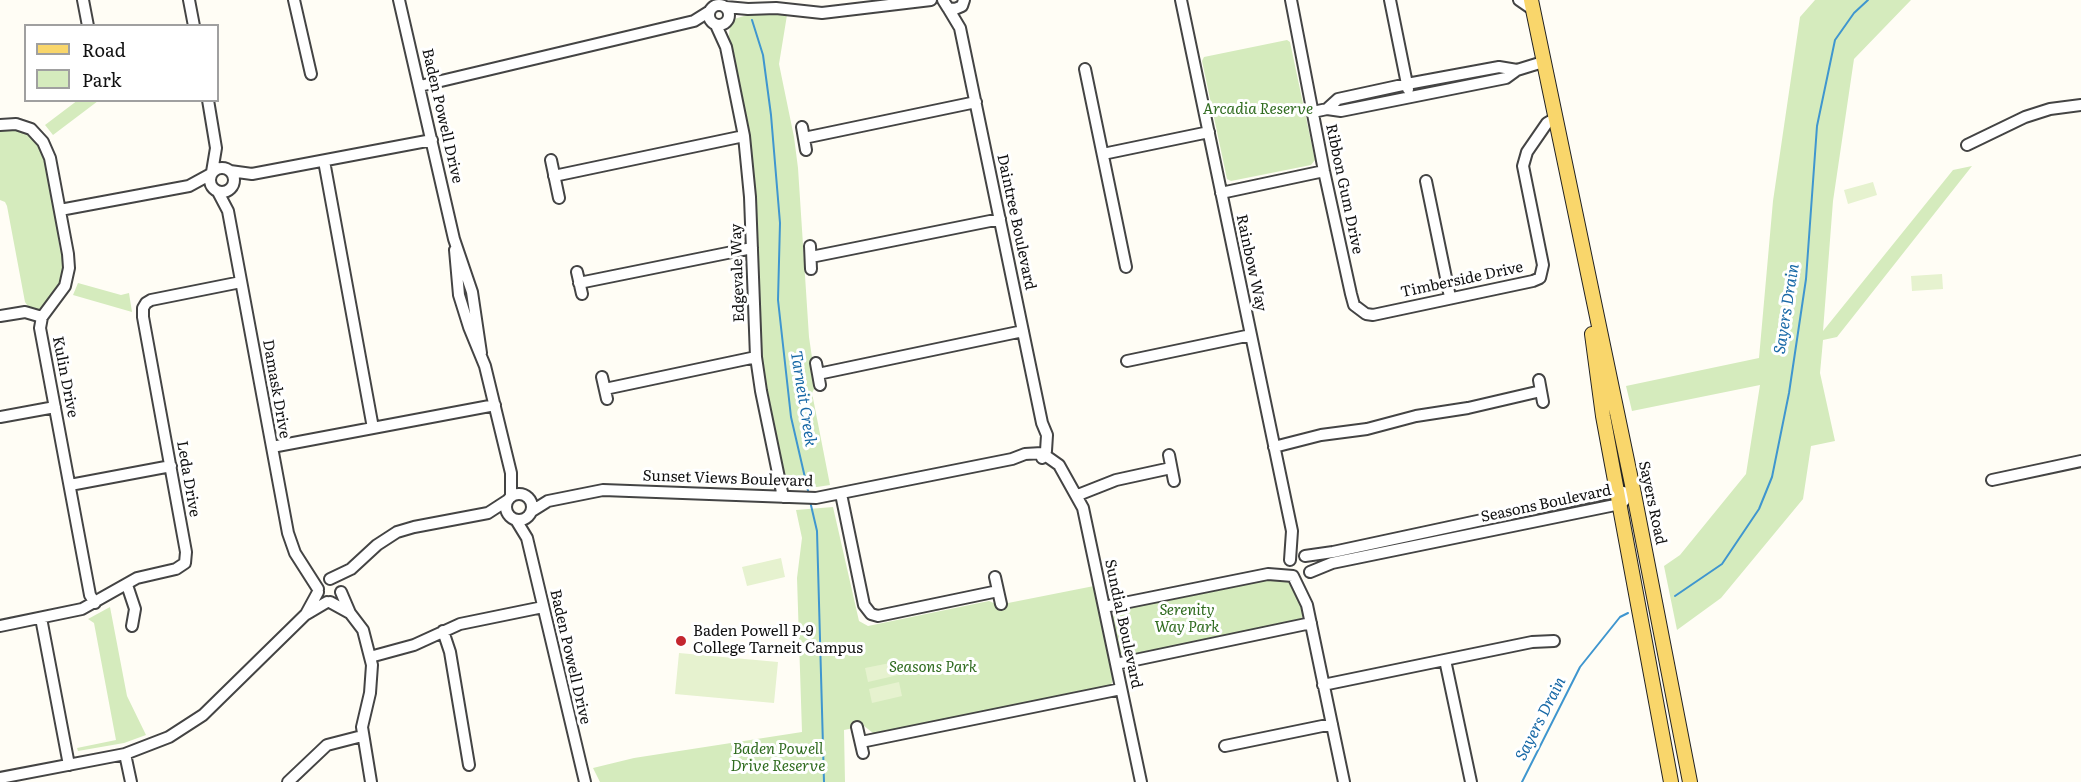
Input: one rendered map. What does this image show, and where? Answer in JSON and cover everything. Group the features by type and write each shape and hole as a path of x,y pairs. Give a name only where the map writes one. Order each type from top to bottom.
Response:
{"main road":[{"name":"Sayers Road","path":"1532,4 1634,494 1690,782"},
{"name":"Sayers Road","path":"1578,231 1603,416 1671,782"},
{"path":"1665,753 1683,748"}],"street":[{"path":"83,0 88,24"},
{"path":"189,0 194,24"},
{"path":"294,0 311,74"},
{"name":"Baden Powell Drive","path":"399,0 454,239 472,292 481,353 511,473 509,498"},
{"name":"Rainbow Way","path":"1181,0 1292,531 1304,556"},
{"name":"Ribbon Gum Drive","path":"1291,0 1324,171 1351,294 1354,305 1360,311"},
{"path":"1390,0 1410,98"},
{"name":"Sayers Road","path":"1518,0 1532,4"},
{"path":"694,21 717,5 822,14 929,1 945,4 955,9 965,3"},
{"name":"Daintree Boulevard","path":"960,28 965,3"},
{"name":"Daintree Boulevard","path":"945,4 960,28 976,102 1042,423 1048,438 1042,455"},
{"path":"717,5 729,13 728,20"},
{"path":"715,24 709,18 717,5"},
{"path":"420,86 694,21 723,25 748,9"},
{"name":"Edgevale Way","path":"726,47 728,20"},
{"name":"Edgevale Way","path":"715,24 726,47 744,136 749,175 756,357 783,497"},
{"path":"1312,112 1327,109 1341,111 1506,78 1517,70 1543,62"},
{"path":"1327,109 1338,99 1407,84 1499,67 1517,70"},
{"path":"1084,69 1126,267"},
{"path":"208,102 216,148 209,181 215,190"},
{"path":"804,138 976,102"},
{"path":"1967,145 2025,117 2050,109 2081,105"},
{"name":"Timberside Drive","path":"1360,311 1373,315 1540,278 1543,265 1523,159 1547,123 1554,118"},
{"name":"Kulin Drive","path":"1,121 26,127 36,133 50,158 68,254 68,274 62,290 42,317 41,332 90,595 95,603"},
{"path":"1103,154 1209,132"},
{"path":"554,176 744,136"},
{"path":"60,210 189,186 219,168 252,174 432,140"},
{"path":"216,148 234,178 232,187"},
{"path":"550,160 559,198"},
{"path":"324,161 373,428"},
{"path":"1221,193 1324,171"},
{"path":"189,186 225,192 252,174"},
{"path":"1426,181 1450,297"},
{"name":"Damask Drive","path":"232,187 228,211 290,541 318,591"},
{"name":"Damask Drive","path":"215,190 228,211"},
{"path":"811,257 1000,219"},
{"name":"Baden Powell Drive","path":"454,239 459,295 469,327 481,353"},
{"path":"576,272 581,289 752,248"},
{"name":"Leda Drive","path":"0,626 75,612 142,576 180,568 186,560 143,308 151,300 241,282"},
{"path":"459,295 472,292"},
{"path":"0,316 25,312 42,317"},
{"path":"820,385 817,368 1023,331"},
{"path":"1127,361 1251,335"},
{"path":"602,377 606,394 756,357"},
{"path":"1274,447 1321,435 1367,429 1416,416 1468,408 1541,391"},
{"path":"272,447 495,405"},
{"path":"0,417 56,407"},
{"name":"Sunset Views Boulevard","path":"530,514 548,501 592,491 816,498 1042,455"},
{"name":"Sundial Boulevard","path":"1042,455 1065,476 1077,495 1084,513 1141,782"},
{"path":"1169,455 1174,481"},
{"path":"1992,480 2081,461"},
{"path":"70,485 171,466"},
{"path":"1077,495 1116,480 1171,468"},
{"name":"Baden Powell Drive","path":"511,473 526,496"},
{"path":"841,494 864,605 871,614 878,616 998,591"},
{"name":"Seasons Boulevard","path":"1304,556 1325,554 1634,494"},
{"path":"305,615 322,582 351,569 377,545 397,532 414,526 488,513 525,519 530,514 526,496 509,498 488,513"},
{"name":"Sunset Views Boulevard","path":"526,496 548,501"},
{"name":"Seasons Boulevard","path":"1308,573 1332,563 1618,497"},
{"path":"509,498 506,507 512,517"},
{"name":"Baden Powell Drive","path":"530,514 527,538 585,782"},
{"name":"Baden Powell Drive","path":"512,517 527,538"},
{"name":"Rainbow Way","path":"1289,560 1292,531"},
{"path":"1268,574 1298,555 1304,556 1311,565 1308,573 1307,605 1344,782"},
{"path":"1289,560 1288,571 1293,576 1307,605"},
{"path":"306,568 337,582 350,613 363,630 370,657 372,686 364,714 362,736 371,782"},
{"path":"0,778 125,754 169,737 203,715 305,615 338,598 351,569"},
{"path":"1104,607 1268,574 1300,578 1308,573"},
{"path":"995,577 1001,604"},
{"path":"127,585 135,609 132,627"},
{"path":"318,591 321,599 350,613"},
{"path":"370,657 414,645 468,622 543,607"},
{"path":"41,618 69,765"},
{"path":"1116,664 1311,624"},
{"path":"443,631 450,652 469,765"},
{"path":"1323,685 1532,642 1554,641"},
{"path":"1445,660 1471,782"},
{"path":"857,727 862,748 1121,689"},
{"path":"1225,746 1332,724"},
{"path":"288,782 327,745 362,736"},
{"path":"125,754 131,782"}],"green space":[{"path":"1815,0 1911,0 1854,59 1833,201 1823,331 1953,170 1972,166 1837,337 1823,340 1820,373 1835,441 1811,446 1803,499 1721,598 1677,630 1664,566 1680,555 1746,474 1760,385 1632,411 1626,386 1759,358 1773,201 1800,17"},
{"path":"754,13 787,15 779,64 798,168 809,337 816,385 812,393 830,485 817,487 786,485 761,361 752,159 729,36 730,24 734,19"},
{"name":"Arcadia Reserve","path":"1287,40 1290,42 1315,160 1311,165 1231,181 1227,179 1202,61 1204,57"},
{"path":"75,102 97,102 53,135 45,125"},
{"path":"0,128 26,131 35,137 46,156 44,160 60,233 58,237 60,250 64,253 65,264 61,283 43,307 38,310 30,309 25,302 7,206 0,200"},
{"path":"1873,182 1877,195 1848,204 1844,190"},
{"path":"1942,274 1943,289 1912,291 1911,276"},
{"path":"78,283 121,295 129,293 132,312 73,295"},
{"path":"833,507 859,621 868,626 989,601 998,605 1094,586 1113,678 1112,683 1107,688 877,736 864,726 844,730 845,782 600,782 593,768 634,758 802,732 797,578 802,538 796,510"},
{"path":"781,558 785,577 747,586 742,567"},
{"name":"Serenity Way Park","path":"1271,577 1284,578 1295,584 1304,611 1301,620 1127,657 1119,653 1112,621 1115,611"},
{"path":"110,607 127,696 146,735 124,743 78,751 77,748 116,740 94,623 88,619"},
{"path":"679,653 778,662 774,703 675,694"},
{"path":"895,662 898,675 868,682 865,668"},
{"path":"899,682 902,696 872,703 869,689"}],"waterway":[{"name":"Sayers Drain","path":"1675,596 1722,564 1759,509 1772,477 1789,393 1806,279 1817,126 1835,40 1854,13 1868,0"},
{"name":"Tarneit Creek","path":"752,20 763,55 771,115 780,223 778,300 791,417 809,495"},
{"name":"Tarneit Creek","path":"810,501 817,531 824,782"},
{"name":"Sayers Drain","path":"1522,782 1580,667 1620,617 1628,613"}],"place":[{"name":"Baden Powell P-9 College Tarneit Campus","path":"681,641"}],"park label":[{"name":"Seasons Park","path":"933,668"},
{"name":"Baden Powell Drive Reserve","path":"778,758"}]}
